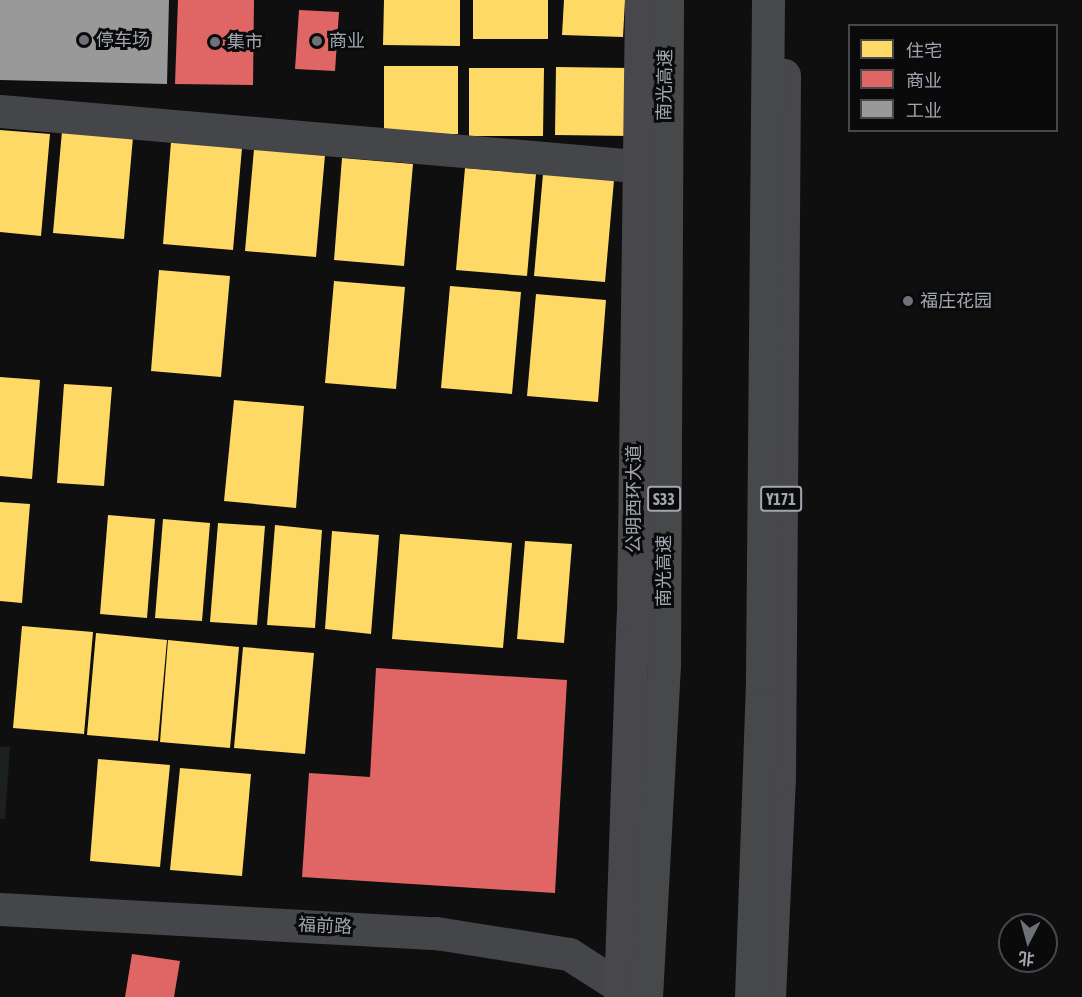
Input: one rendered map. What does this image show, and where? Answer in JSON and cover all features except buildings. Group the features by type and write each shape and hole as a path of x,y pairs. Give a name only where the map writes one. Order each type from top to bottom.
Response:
{"highway":[{"name":"南光高速","path":"631,994 664,665 667,0"},
{"path":"751,997 762,676 768,0"}],"main road":[{"name":"公明西环大道","path":"631,994 636,166 641,0"},
{"name":"Y171","path":"769,997 779,778 784,0"}],"street":[{"path":"0,111 636,166"},
{"name":"福前路","path":"0,909 436,933 569,954 631,994"}],"shaded area":[{"path":"0,746 10,747 5,819 0,819"}],"place":[{"name":"停车场","path":"84,40"},
{"name":"商业","path":"317,41"},
{"name":"集市","path":"215,42"},
{"name":"福庄花园","path":"908,301"}]}
